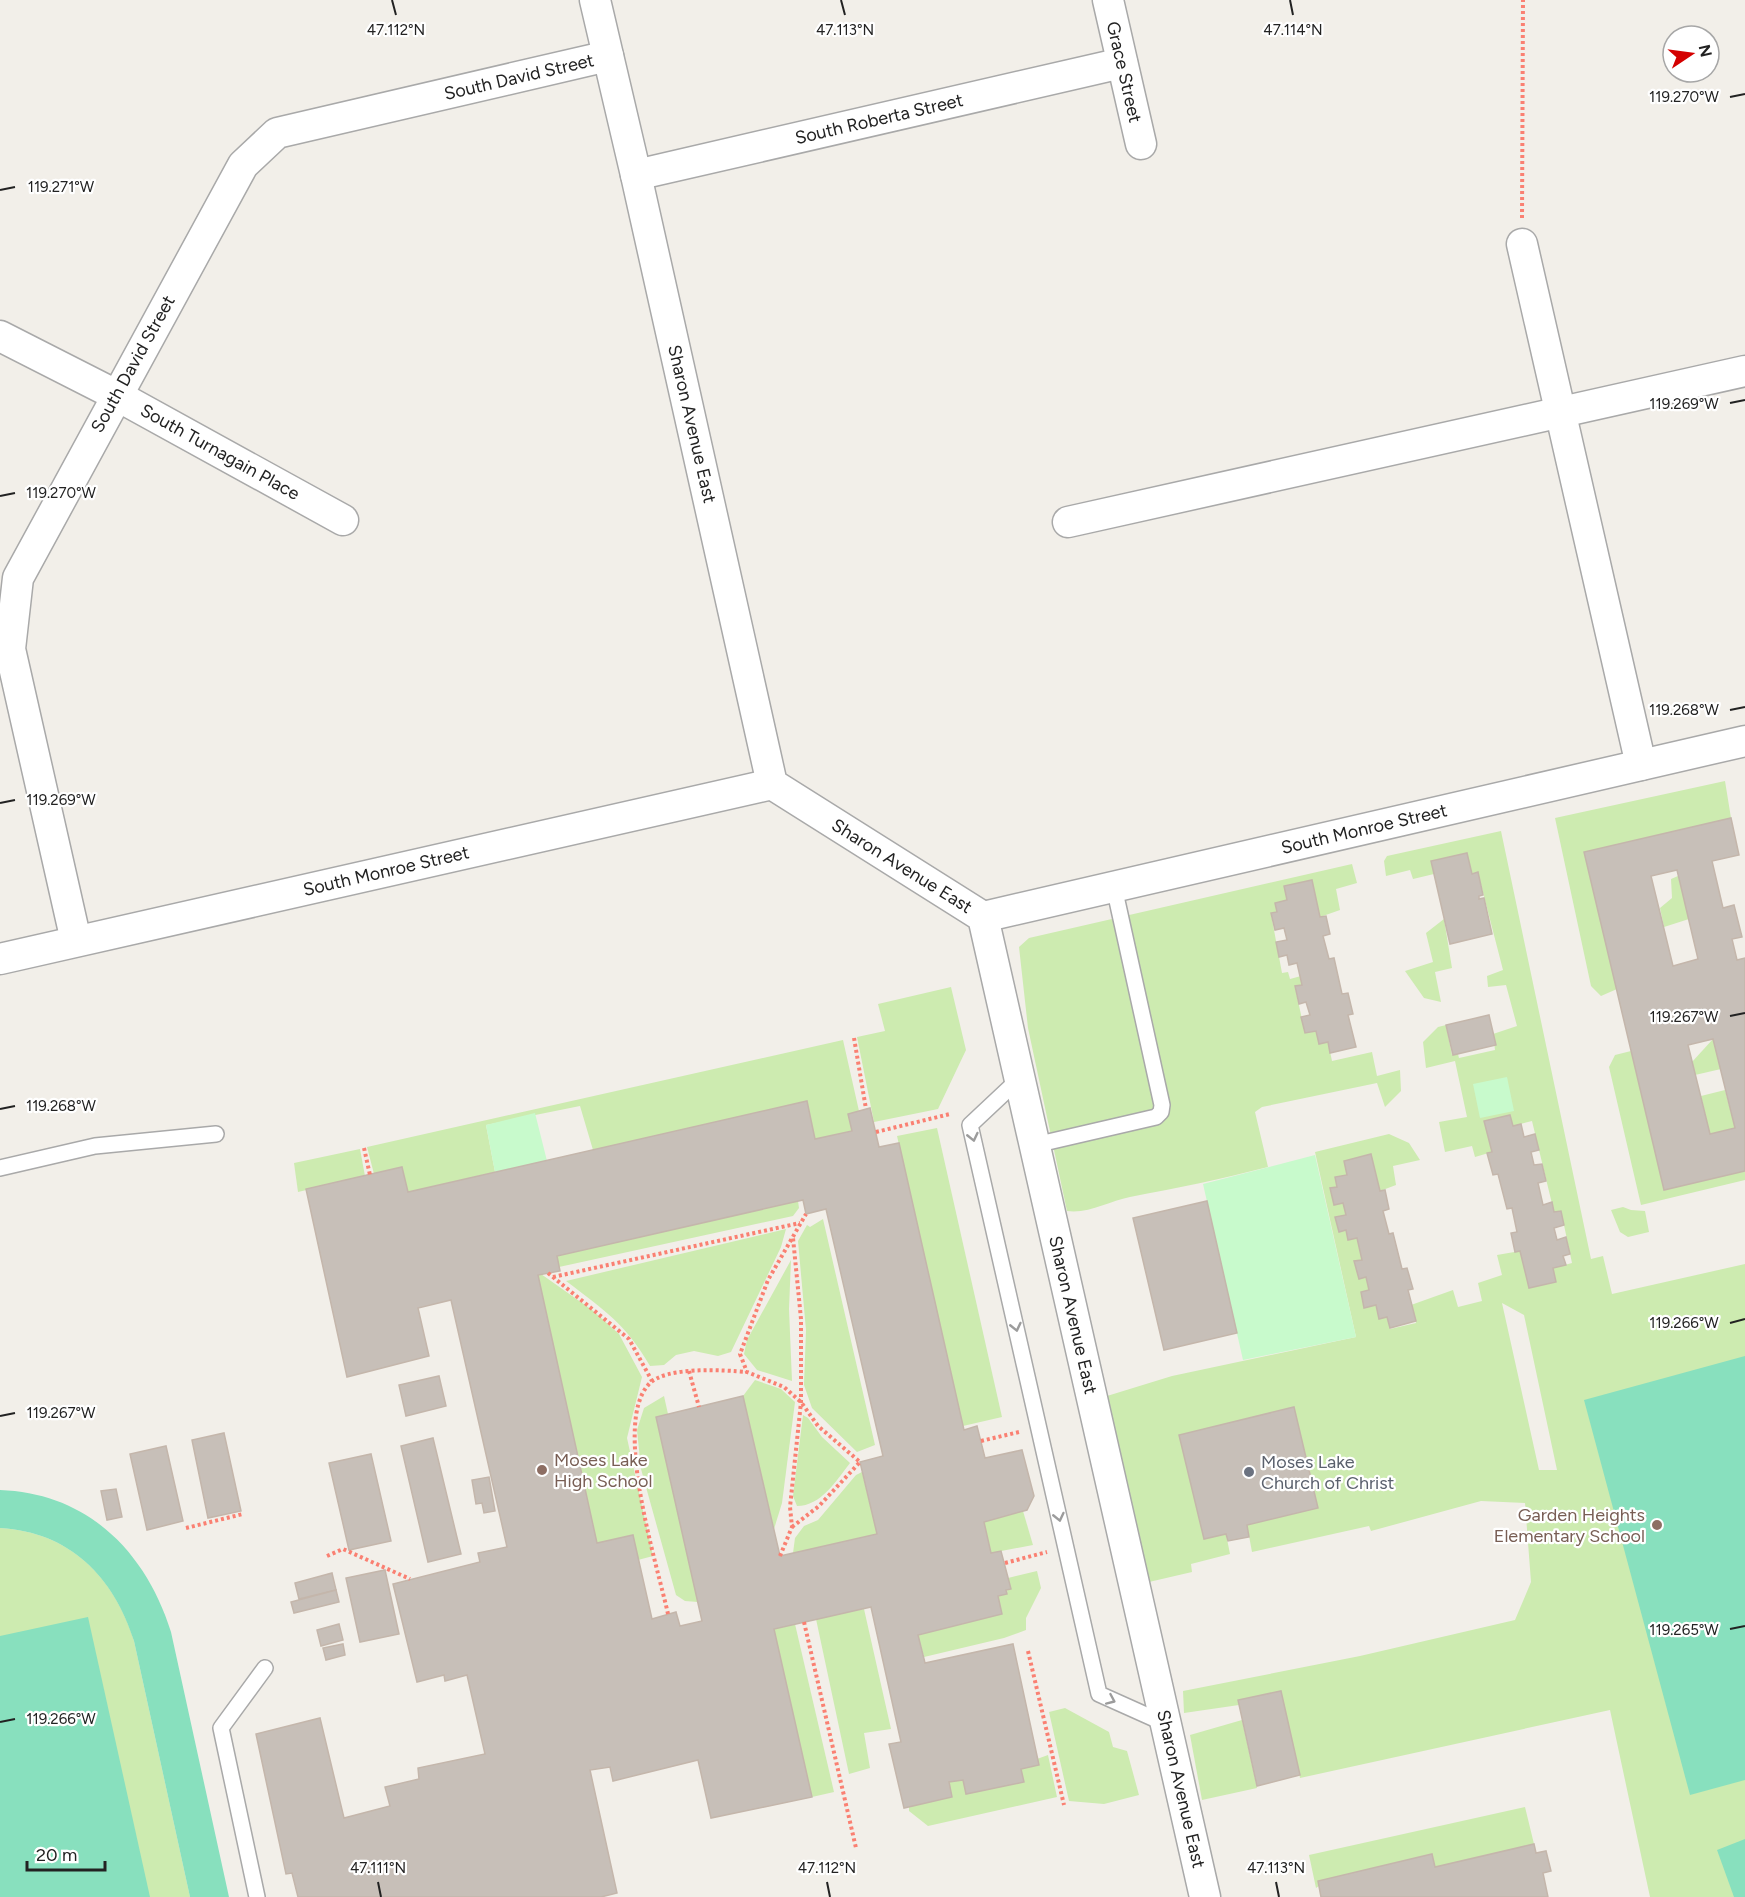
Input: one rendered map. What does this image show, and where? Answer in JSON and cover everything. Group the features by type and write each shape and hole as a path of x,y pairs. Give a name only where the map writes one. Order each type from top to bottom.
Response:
{"street":[{"name":"Sharon Avenue East","path":"595,0 772,784 983,916 1205,1897"},
{"name":"Grace Street","path":"1108,0 1141,144"},
{"name":"South David Street","path":"76,941 10,649 18,578 243,165 277,133 608,56"},
{"name":"South Roberta Street","path":"636,175 1122,63"},
{"path":"1522,244 1641,765"},
{"name":"South Turnagain Place","path":"0,336 116,395 343,520"},
{"path":"1068,522 1745,372"},
{"name":"South Monroe Street","path":"983,916 1745,741"},
{"name":"South Monroe Street","path":"0,959 772,784"}],"lane":[{"path":"1035,1145 1156,1117 1161,1112 1162,1105 1114,886"},
{"path":"1019,1079 970,1125 1060,1525 1099,1694 1166,1724"},
{"path":"0,1168 95,1146 216,1134"},
{"path":"257,1897 221,1728 265,1668"}],"path":[{"path":"1522,0 1522,244"},
{"path":"854,1038 866,1109"},
{"path":"876,1132 950,1114"},
{"path":"364,1148 370,1174"},
{"path":"747,1372 740,1354 768,1280 806,1214"},
{"path":"553,1278 801,1222"},
{"path":"780,1556 792,1527 790,1507 801,1402 801,1319 793,1237"},
{"path":"548,1273 629,1339 652,1381"},
{"path":"668,1614 636,1471 634,1421 648,1384 652,1381 708,1368 747,1372 784,1387 801,1402 818,1426 860,1462 819,1506 792,1527"},
{"path":"689,1371 699,1407"},
{"path":"981,1441 1023,1431"},
{"path":"186,1528 243,1514"},
{"path":"327,1556 343,1549 410,1580"},
{"path":"1005,1563 1048,1551"},
{"path":"804,1622 856,1848"},
{"path":"1028,1651 1064,1805"}],"green space":[{"path":"1725,781 1731,818 1584,852 1617,989 1601,996 1591,986 1555,818"},
{"path":"1501,831 1591,1259 1603,1256 1612,1294 1745,1264 1745,1897 1650,1897 1610,1710 1300,1778 1281,1691 1238,1700 1239,1705 1184,1713 1183,1691 1360,1656 1515,1620 1531,1582 1525,1503 1481,1501 1371,1531 1369,1526 1252,1552 1247,1525 1318,1508 1294,1407 1179,1435 1204,1539 1226,1534 1230,1554 1191,1564 1192,1572 1149,1582 1107,1396 1172,1376 1356,1337 1315,1152 1389,1134 1409,1143 1420,1160 1393,1166 1396,1185 1380,1191 1371,1155 1344,1161 1347,1175 1335,1177 1337,1187 1330,1188 1334,1205 1343,1203 1346,1215 1336,1217 1339,1232 1346,1230 1349,1240 1357,1238 1362,1260 1354,1262 1359,1278 1366,1277 1369,1290 1361,1292 1364,1308 1376,1305 1379,1319 1387,1317 1390,1329 1416,1323 1411,1305 1453,1290 1458,1307 1482,1301 1478,1283 1502,1275 1497,1255 1520,1251 1529,1288 1556,1282 1553,1268 1572,1263 1561,1211 1554,1212 1532,1121 1513,1126 1510,1115 1485,1121 1492,1152 1475,1157 1472,1146 1445,1152 1439,1122 1467,1117 1455,1061 1426,1068 1423,1042 1438,1027 1446,1025 1452,1055 1458,1054 1459,1058 1495,1050 1493,1034 1517,1026 1506,985 1488,987 1487,976 1503,970 1478,873 1472,874 1467,853 1431,861 1434,874 1413,879 1410,870 1386,876 1384,861 1387,856","holes":["1502,1303 1524,1315 1557,1470 1539,1470"]},
{"path":"1352,864 1357,883 1336,889 1340,910 1320,917 1312,880 1284,886 1287,900 1276,903 1277,912 1271,914 1282,973 1288,972 1290,979 1301,976 1302,985 1295,987 1305,1033 1316,1031 1328,1042 1332,1061 1372,1052 1377,1076 1400,1070 1401,1091 1385,1107 1377,1083 1262,1107 1255,1112 1268,1167 1130,1197 1083,1211 1067,1211 1028,1028 1019,947 1029,938"},
{"path":"1678,876 1689,919 1664,927 1660,908 1672,898 1671,879"},
{"path":"1444,919 1452,968 1435,972 1441,1002 1424,998 1405,971 1433,962 1426,933"},
{"path":"951,987 966,1050 938,1109 874,1122 857,1037 885,1031 878,1004"},
{"path":"1713,1039 1721,1069 1695,1075 1692,1062"},
{"path":"843,1040 859,1111 848,1114 852,1131 815,1139 807,1102 593,1150 580,1106 486,1125 495,1172 408,1192 402,1167 374,1174 367,1147"},
{"path":"1631,1051 1664,1190 1745,1171 1745,1180 1641,1205 1609,1067 1615,1055"},
{"path":"1507,1077 1514,1111 1480,1118 1473,1084"},
{"path":"1725,1090 1735,1128 1710,1134 1701,1096"},
{"path":"535,1113 547,1161 495,1172 486,1125"},
{"path":"937,1128 1002,1417 963,1426 897,1136"},
{"path":"360,1149 365,1176 298,1192 294,1163"},
{"path":"1315,1155 1356,1337 1243,1360 1203,1184"},
{"path":"798,1201 799,1208 793,1216 559,1267 557,1256"},
{"path":"1623,1207 1645,1211 1649,1232 1628,1237 1620,1232 1611,1210"},
{"path":"823,1219 875,1445 857,1452 812,1408 804,1385 806,1330 798,1241 807,1225 810,1227"},
{"path":"786,1229 781,1247 731,1352 718,1356 694,1351 676,1355 664,1365 650,1366 623,1328 603,1309 566,1281"},
{"path":"791,1260 789,1309 792,1381 757,1370 744,1354 747,1340"},
{"path":"541,1274 592,1310 619,1334 642,1377 627,1438 653,1556 638,1560 632,1535 597,1543 538,1275"},
{"path":"1745,1356 1745,1780 1690,1795 1584,1400"},
{"path":"755,1380 781,1389 795,1402 782,1503 774,1529 743,1396"},
{"path":"664,1396 668,1414 656,1417 698,1602 685,1601 676,1595 641,1469 637,1430 644,1408"},
{"path":"803,1415 808,1418 822,1437 850,1463 821,1497 806,1505 797,1506 793,1496"},
{"path":"862,1472 877,1534 793,1553 795,1538 804,1526 818,1520 856,1475"},
{"path":"0,1490 32,1494 60,1502 86,1515 109,1532 146,1576 171,1632 229,1897 190,1897 134,1641 114,1597 86,1562 68,1549 48,1538 25,1531 0,1528"},
{"path":"1023,1511 1033,1545 991,1553 984,1522"},
{"path":"0,1528 25,1531 48,1538 68,1549 86,1562 101,1578 125,1618 134,1641 190,1897 0,1897"},
{"path":"1037,1571 1041,1588 1026,1618 1026,1630 1004,1638 924,1657 918,1635 1002,1614 998,1596 1007,1594 1008,1578"},
{"path":"864,1609 891,1729 864,1733 870,1768 849,1774 816,1619"},
{"path":"88,1617 150,1897 0,1897 0,1636"},
{"path":"795,1624 834,1792 812,1797 774,1629"},
{"path":"1065,1708 1109,1732 1113,1747 1127,1751 1139,1795 1104,1804 1069,1801 1049,1712"},
{"path":"1242,1720 1257,1788 1202,1800 1190,1735"},
{"path":"1048,1755 1057,1797 928,1826 909,1811 909,1807 952,1797 949,1782 963,1780 966,1794 1024,1782 1021,1769 1038,1765 1037,1759"},
{"path":"1525,1807 1534,1844 1435,1867 1432,1854 1318,1881 1319,1886 1316,1888 1309,1855"},
{"path":"1745,1839 1745,1897 1734,1897 1717,1850"}],"building":[{"path":"1731,818 1739,855 1712,861 1723,908 1734,905 1742,937 1732,939 1737,960 1745,958 1745,1171 1664,1190 1584,852","holes":["1677,870 1698,959 1673,966 1651,876","1713,1039 1735,1128 1710,1134 1688,1045"]},
{"path":"1467,853 1472,874 1478,872 1483,895 1479,896 1479,899 1484,898 1492,934 1450,944 1431,861"},
{"path":"1312,880 1320,917 1326,916 1330,934 1323,936 1329,959 1334,958 1342,994 1348,993 1353,1014 1348,1015 1356,1047 1330,1053 1328,1042 1319,1044 1316,1031 1305,1033 1301,1017 1310,1015 1306,1002 1299,1004 1295,986 1302,985 1297,963 1289,965 1287,955 1279,957 1276,942 1287,940 1284,928 1275,930 1271,913 1277,912 1275,903 1287,900 1284,886"},
{"path":"1489,1015 1496,1045 1453,1055 1446,1025"},
{"path":"807,1101 815,1139 852,1131 848,1114 870,1108 879,1147 899,1143 964,1430 977,1426 985,1458 1022,1450 1034,1496 1027,1510 984,1522 991,1553 1001,1551 1011,1589 1006,1590 1007,1594 998,1596 1002,1614 918,1635 925,1663 1013,1644 1039,1765 1021,1769 1024,1782 966,1794 963,1780 949,1782 952,1797 904,1808 889,1744 901,1742 871,1607 774,1629 812,1797 711,1818 698,1760 613,1781 610,1767 590,1770 617,1893 601,1897 298,1897 292,1873 286,1874 256,1734 320,1718 344,1818 390,1806 385,1787 419,1779 418,1768 485,1754 467,1675 445,1681 444,1675 417,1682 393,1584 480,1562 478,1553 507,1547 451,1300 418,1308 429,1356 347,1377 306,1189 402,1167 408,1192","holes":["803,1200 806,1214 826,1209 883,1456 860,1462 877,1534 780,1556 743,1396 656,1417 702,1621 680,1626 676,1612 652,1619 633,1535 597,1543 538,1275 560,1271 557,1256"]},
{"path":"1510,1115 1513,1126 1521,1124 1524,1137 1535,1134 1539,1150 1531,1152 1534,1165 1542,1164 1546,1181 1538,1183 1543,1205 1552,1202 1554,1212 1561,1211 1564,1225 1554,1228 1557,1240 1566,1237 1570,1254 1563,1256 1566,1265 1553,1268 1556,1282 1529,1288 1520,1251 1515,1252 1511,1233 1517,1232 1512,1208 1507,1209 1498,1174 1493,1175 1487,1153 1492,1152 1484,1121"},
{"path":"1371,1154 1380,1191 1385,1190 1389,1209 1383,1211 1389,1234 1393,1233 1402,1269 1407,1268 1413,1289 1408,1290 1416,1321 1390,1328 1387,1317 1379,1319 1376,1305 1364,1308 1361,1292 1369,1290 1366,1277 1359,1279 1354,1261 1362,1260 1357,1238 1348,1240 1346,1230 1339,1232 1335,1217 1346,1215 1343,1203 1334,1205 1330,1188 1337,1187 1335,1177 1347,1175 1344,1161"},
{"path":"1207,1201 1237,1333 1164,1350 1133,1218"},
{"path":"439,1376 446,1406 406,1416 399,1385"},
{"name":"Moses Lake Church of Christ","path":"1294,1407 1318,1508 1247,1525 1249,1537 1228,1541 1226,1534 1204,1539 1179,1435"},
{"path":"224,1433 241,1511 208,1518 192,1440"},
{"path":"433,1438 461,1554 428,1562 401,1446"},
{"path":"166,1446 183,1521 147,1530 130,1454"},
{"path":"371,1454 391,1541 349,1550 329,1463"},
{"path":"489,1477 495,1511 484,1513 482,1503 476,1504 472,1480"},
{"path":"116,1489 122,1517 107,1520 101,1491"},
{"path":"385,1570 399,1634 360,1642 346,1578"},
{"path":"332,1573 336,1590 299,1599 295,1583"},
{"path":"336,1590 339,1602 294,1613 291,1602"},
{"path":"339,1624 343,1640 321,1646 317,1630"},
{"path":"343,1644 345,1655 326,1660 323,1648"},
{"path":"1281,1691 1300,1775 1257,1786 1238,1700"},
{"path":"1534,1844 1536,1853 1546,1851 1551,1871 1543,1873 1548,1897 1321,1897 1318,1881 1432,1854 1435,1867"}],"place":[{"name":"Moses Lake High School","path":"542,1470"},
{"name":"Moses Lake Church of Christ","path":"1249,1472"},
{"name":"Garden Heights Elementary School","path":"1657,1525"}]}
